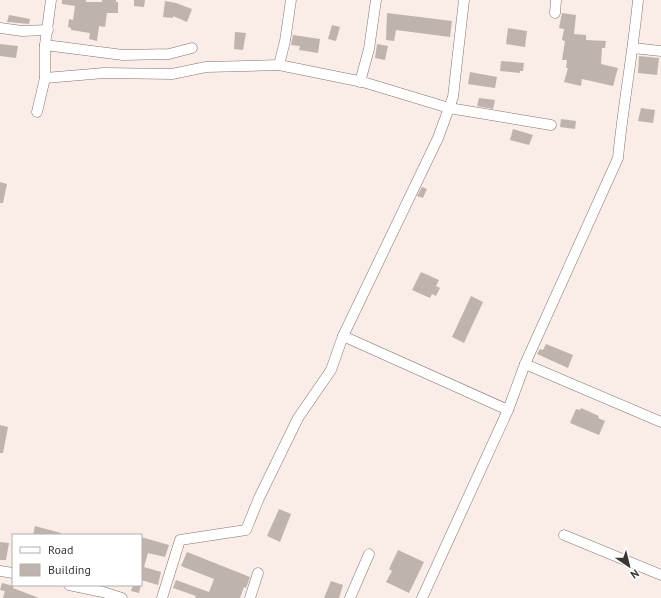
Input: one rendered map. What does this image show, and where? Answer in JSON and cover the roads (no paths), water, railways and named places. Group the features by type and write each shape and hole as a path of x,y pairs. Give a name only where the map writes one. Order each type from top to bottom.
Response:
{"street":[{"path":"37,112 45,78 45,45 48,30 50,0"},
{"path":"279,65 285,41 291,0"},
{"path":"360,82 368,49 376,0"},
{"path":"162,598 180,540 246,530 258,498 298,418 331,370 343,336 438,138 453,97 464,0"},
{"path":"555,14 556,0"},
{"path":"422,598 508,410 526,364 618,158 638,0"},
{"path":"0,28 22,31 48,30"},
{"path":"45,45 123,55 169,54 192,48"},
{"path":"633,48 661,52"},
{"path":"45,78 104,73 172,74 206,67 279,65 360,82 449,108 551,125"},
{"path":"343,336 508,410"},
{"path":"526,364 661,422"},
{"path":"564,536 661,575"},
{"path":"350,598 369,554"},
{"path":"0,571 12,574"},
{"path":"250,598 258,573"},
{"path":"74,586 122,598"}]}
